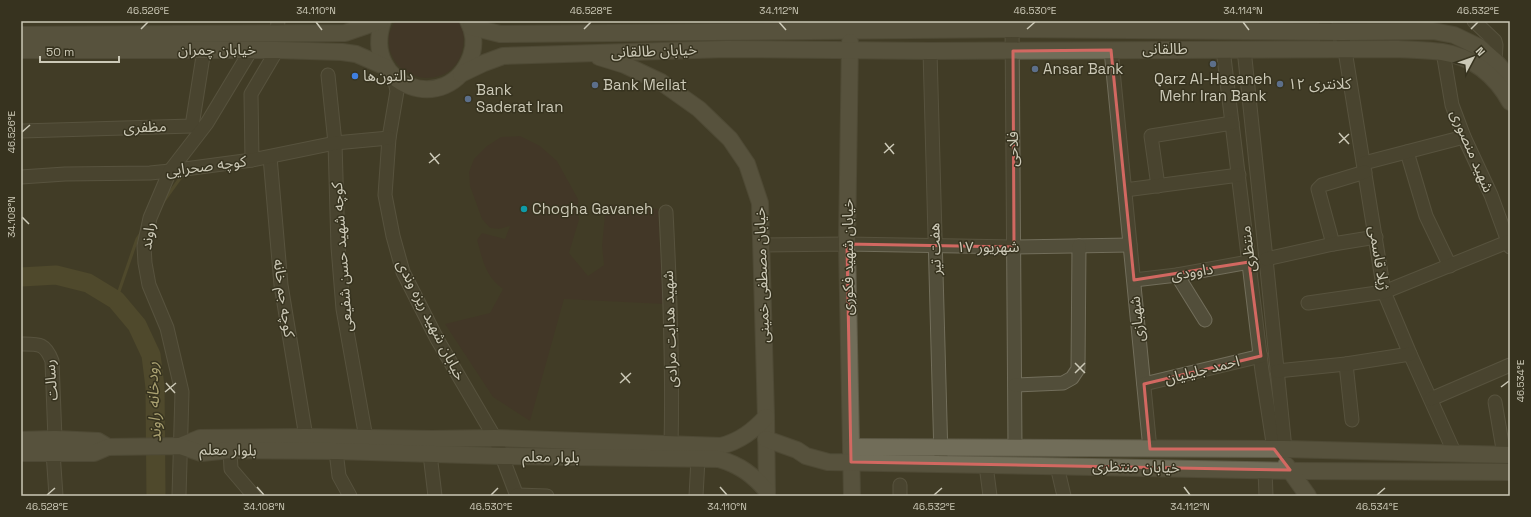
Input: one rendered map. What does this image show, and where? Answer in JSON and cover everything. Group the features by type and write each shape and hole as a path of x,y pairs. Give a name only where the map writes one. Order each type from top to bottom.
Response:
{"main road":[{"name":"خیابان چمران","path":"21,35 278,27 345,33 382,21"},
{"path":"382,21 378,44 380,56 390,72"},
{"path":"461,74 468,64 472,52 474,39 470,24"},
{"name":"خیابان طالقانی","path":"470,24 500,34 526,34 611,27 851,25"},
{"name":"طالقانی","path":"851,25 1326,26 1342,32 1433,31 1454,35 1479,47 1495,61 1510,78"},
{"name":"خیابان شهید فکوری","path":"851,25 846,244 852,496"},
{"path":"526,34 518,43 521,52 526,55"},
{"name":"خیابان طالقانی","path":"461,74 503,56 726,49 850,51"},
{"name":"طالقانی","path":"850,51 1398,49 1443,52 1460,57 1477,65 1502,87 1510,102"},
{"name":"خیابان چمران","path":"21,50 276,50 342,52 356,54 390,72 404,84 416,88 428,89 441,87 452,82 461,74"},
{"name":"خیابان مصطفی خمینی","path":"588,53 625,65 661,82 699,109 730,139 747,164 760,203 767,494"},
{"name":"بلوار معلم","path":"180,446 201,453 230,450 336,451 431,447 495,438 721,446 733,443 756,428 766,417"},
{"name":"بلوار معلم","path":"180,446 200,438 366,438 502,456 719,459 733,463 744,469 756,478 767,494"},
{"name":"خیابان منتظری","path":"766,439 797,450 806,456 828,462 851,455 940,448 1279,449 1507,455"},
{"path":"22,442 54,445 94,453 108,447 180,446"},
{"path":"1279,449 1295,471 1318,496"},
{"name":"خیابان منتظری","path":"851,455 941,464 1295,471 1510,472"},
{"path":"1295,471 1308,496"}],"street":[{"path":"1474,21 1495,41 1495,61"},
{"name":"فلاحی","path":"1012,25 1016,448"},
{"path":"1326,26 1327,49"},
{"name":"ژیلا قاسمی","path":"1342,32 1384,292 1455,454"},
{"name":"منتظری","path":"1224,49 1261,356 1279,449"},
{"name":"منتظری","path":"1244,49 1277,371 1279,449"},
{"name":"مظفری","path":"21,131 192,126 204,50"},
{"name":"راوند","path":"179,496 182,392 167,328 149,285 144,246 150,218 170,171 207,123 251,50"},
{"path":"252,160 251,94 276,50"},
{"name":"شهبازی","path":"1111,50 1150,449"},
{"name":"هفت تیر","path":"930,51 941,464"},
{"name":"شهید منصوری","path":"1443,52 1452,105 1464,137 1491,195 1509,243"},
{"name":"خیابان شهید ریزه وندی","path":"390,72 397,91 389,138 385,194 393,236 403,272 437,339 495,438 517,496"},
{"name":"کوچه شهید حسن شفیعی","path":"328,75 335,143 338,247 343,309 366,438"},
{"path":"1158,186 1151,136 1232,123"},
{"path":"1333,244 1318,189 1322,184 1407,152 1464,137"},
{"name":"کوچه صحرایی","path":"21,177 65,174 150,173 170,171 270,157 335,143 389,138"},
{"path":"1407,152 1426,216 1450,266"},
{"name":"کوچه جم خانه","path":"270,157 281,285 306,437"},
{"path":"1125,190 1239,175"},
{"name":"شهید هدایت مرادی","path":"666,212 671,314 671,445"},
{"path":"1266,259 1333,244 1376,237"},
{"path":"1308,303 1384,292 1509,243"},
{"name":"۱۷ شهریور","path":"762,245 846,244 1014,247 1130,245"},
{"path":"1015,385 1063,383 1072,378 1078,369 1079,246"},
{"name":"داوودی","path":"1134,280 1176,276 1249,262"},
{"path":"1176,276 1205,320"},
{"name":"رسالت","path":"21,344 38,344 48,350 52,361 56,496"},
{"path":"1277,371 1346,364 1410,354"},
{"name":"احمد جلیلیان","path":"1144,384 1261,356"},
{"path":"1346,364 1352,420"},
{"path":"1431,400 1510,365"},
{"path":"1495,402 1507,455"},
{"path":"431,447 435,496"},
{"path":"230,450 231,469 254,496"},
{"path":"336,451 339,476 350,496"},
{"path":"696,496 698,459"},
{"path":"986,464 990,496"},
{"path":"1057,466 1064,496"},
{"path":"1265,470 1266,496"},
{"path":"517,496 547,496"}],"highlighted area":[{"path":"1111,50 1134,280 1249,262 1261,356 1144,384 1150,449 1274,449 1290,470 851,462 847,244 1014,247 1013,51"}],"shaded area":[{"path":"395,21 458,21 463,30 464,41 457,62 447,72 435,77 421,77 408,73 397,64 390,52 389,35"},
{"path":"520,136 540,146 557,161 578,199 579,220 569,253 588,276 604,265 602,246 606,204 658,209 663,304 564,299 530,421 493,397 445,324 490,313 503,289 488,273 477,240 482,233 505,239 510,226 499,229 490,228 482,219 470,186 469,172 474,159 487,146 501,137"}],"waterway":[{"path":"163,202 181,177"},
{"path":"116,300 137,239 141,233"},
{"name":"رودخانه راوند","path":"21,277 56,275 88,283 116,300 137,325 151,355 155,387 156,496"}],"place":[{"name":"Qarz Al-Hasaneh Mehr Iran Bank","path":"1213,64"},
{"name":"Ansar Bank","path":"1035,69"},
{"name":"دالتون‌ها","path":"355,76"},
{"name":"کلانتری ۱۲","path":"1280,84"},
{"name":"Bank Mellat","path":"595,85"},
{"name":"Bank Saderat Iran","path":"468,99"},
{"name":"Chogha Gavaneh","path":"524,209"}]}
